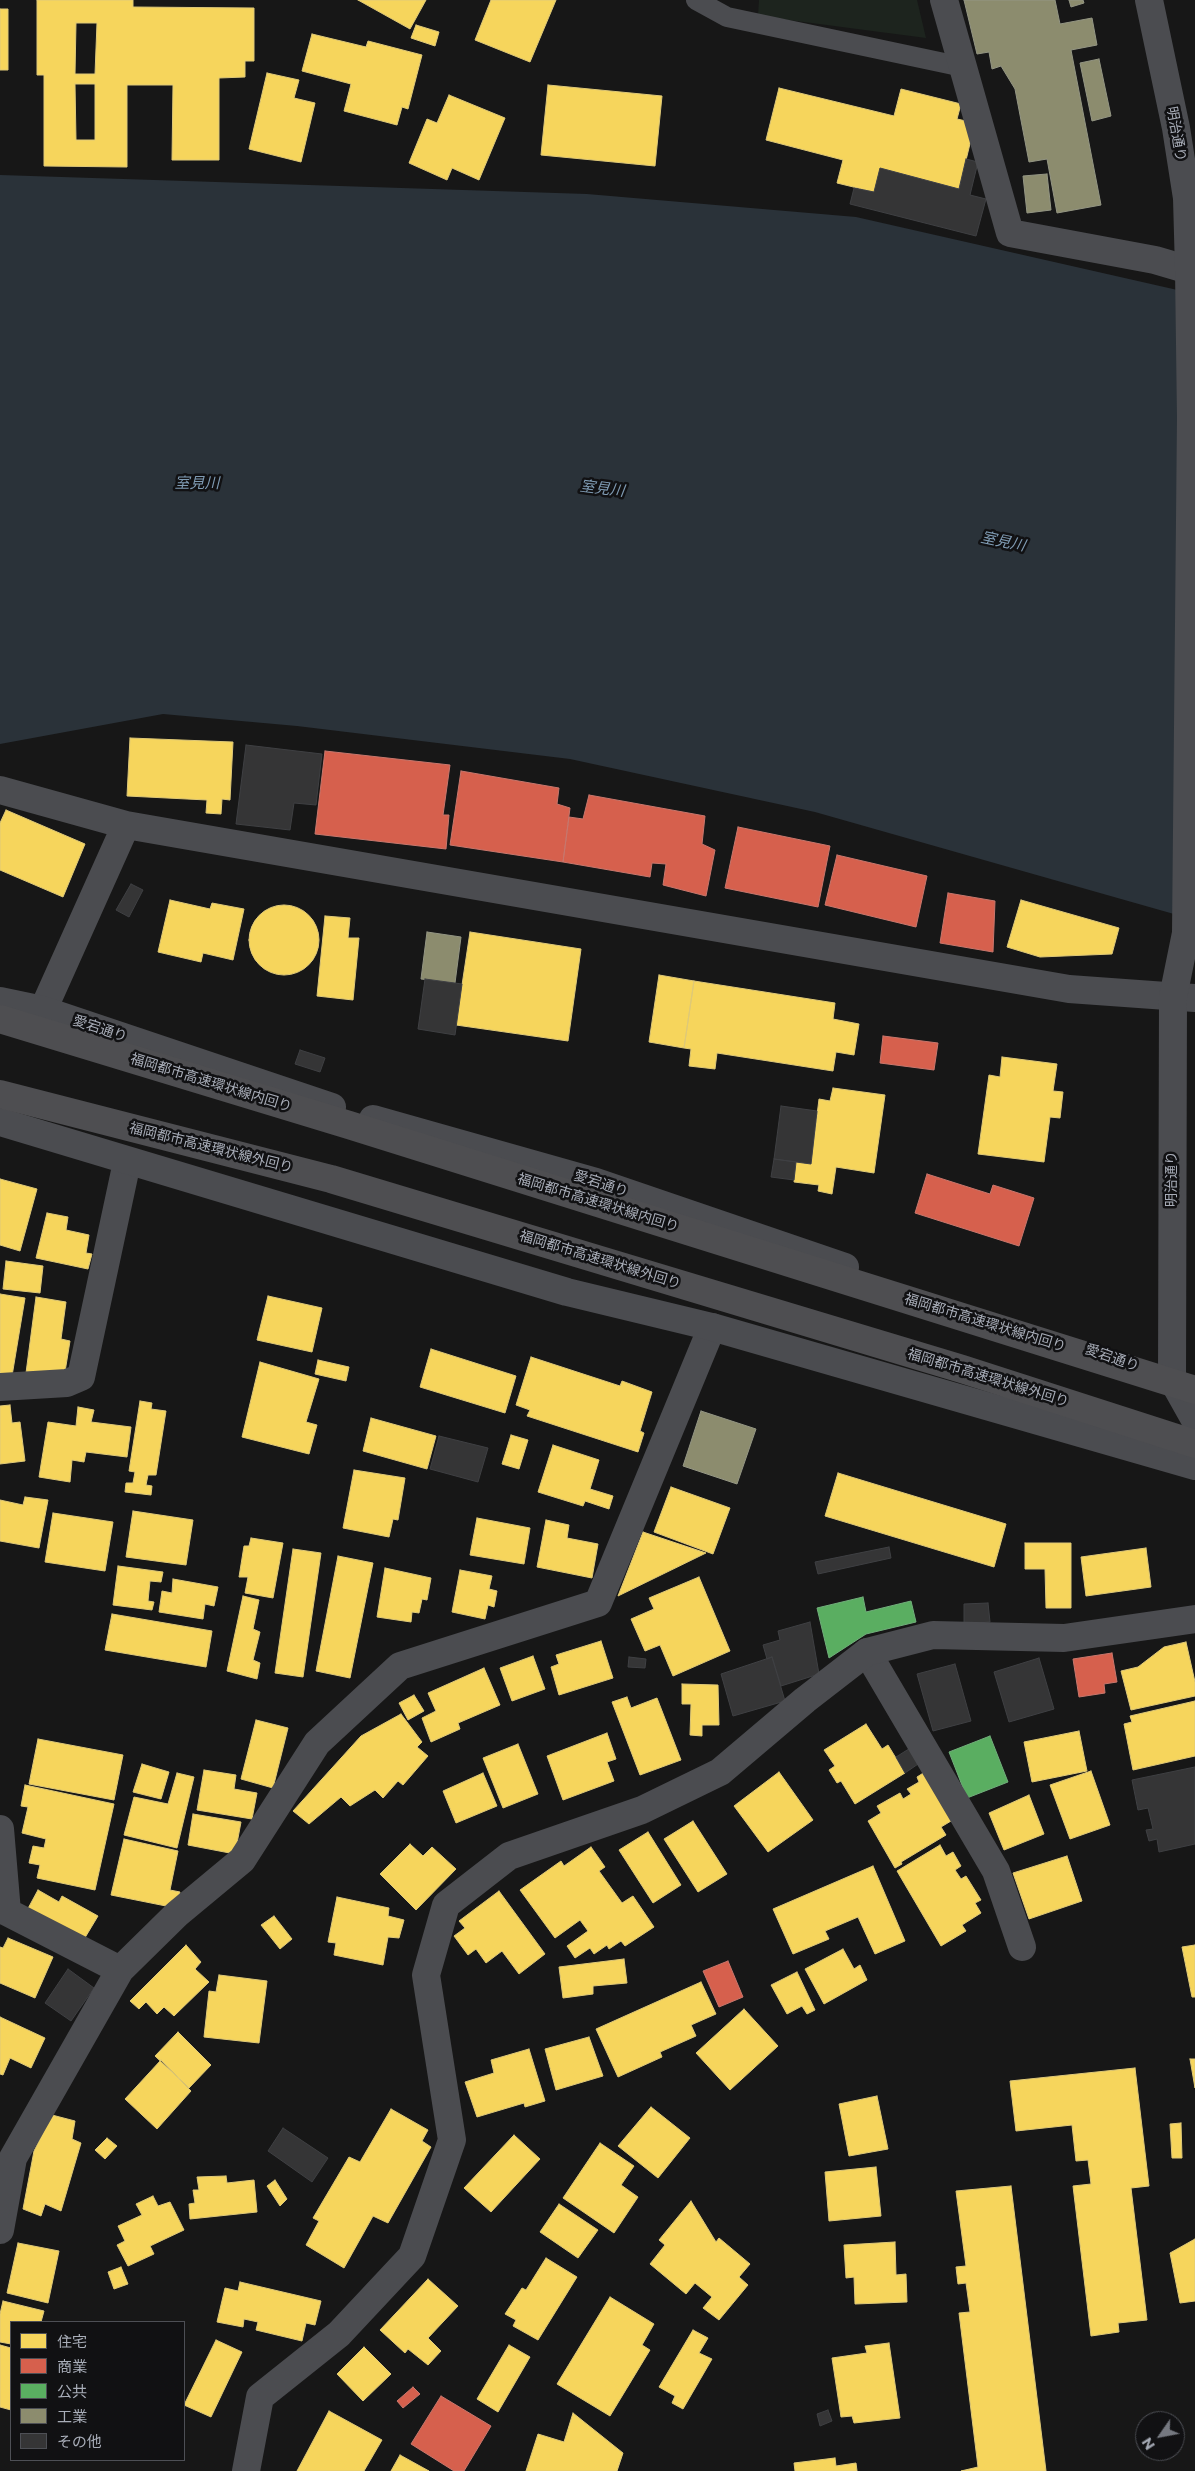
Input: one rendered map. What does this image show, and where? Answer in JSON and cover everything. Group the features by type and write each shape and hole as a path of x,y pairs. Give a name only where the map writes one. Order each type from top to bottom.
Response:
{"highway":[{"name":"福岡都市高速環状線内回り","path":"0,1019 349,1125 1187,1386"},
{"name":"福岡都市高速環状線外回り","path":"0,1094 331,1179 953,1366 1195,1444"}],"street":[{"path":"944,0 1010,233 1155,260 1189,270"},
{"name":"明治通り","path":"1149,0 1179,145 1187,198 1191,427 1184,998 1187,1386 1195,1420"},
{"path":"0,790 126,825 1069,989 1184,998"},
{"path":"42,1010 126,825"},
{"name":"愛宕通り","path":"0,1001 42,1010 356,1115 596,1182 1187,1386"},
{"path":"0,1122 127,1162 567,1292 712,1326 1195,1466"},
{"path":"0,1387 67,1383 81,1378 127,1162"},
{"path":"0,2230 13,2158 120,1970 177,1914 242,1860 317,1743 400,1666 598,1603 712,1326"},
{"path":"246,2471 260,2397 339,2334 412,2256 452,2140 426,1975 446,1905 509,1856 642,1810 720,1772 805,1700 867,1652 933,1635 1064,1638 1195,1619"},
{"path":"867,1652 996,1871 1022,1947"},
{"path":"0,1829 8,1912 120,1970"}],"lane":[{"path":"696,0 728,17 963,67"}],"shaded area":[{"path":"759,0 917,0 926,38 758,16"}],"water":[{"name":"室見川","path":"0,175 587,194 856,217 1195,294 1195,920 815,812 570,759 297,726 163,714 0,744"}],"building: 住宅":[{"path":"37,0 133,0 133,7 254,8 254,61 245,61 245,77 219,78 219,160 172,160 173,85 127,85 127,167 44,166 44,75 37,75","holes":["76,23 97,23 95,74 75,74","75,84 95,84 95,140 76,140"]},
{"path":"358,0 426,0 410,29"},
{"path":"491,0 556,0 530,62 475,40"},
{"path":"0,9 8,9 8,70 0,70"},
{"path":"416,25 439,32 435,46 411,38"},
{"path":"312,34 366,47 368,41 422,55 408,109 402,107 397,125 344,111 351,84 302,71"},
{"path":"267,73 299,80 294,98 315,103 301,162 249,149"},
{"path":"548,85 662,96 655,166 541,155"},
{"path":"779,88 894,116 901,89 961,104 957,119 975,123 959,189 880,168 874,192 837,183 843,160 766,140"},
{"path":"449,95 505,118 479,180 452,168 447,180 409,163 427,119 437,123"},
{"path":"130,738 233,742 230,800 222,799 221,814 206,813 207,800 127,796"},
{"path":"6,810 85,844 63,897 0,870 0,823"},
{"path":"170,900 210,909 212,903 244,909 233,960 203,953 201,962 158,952"},
{"path":"1021,900 1119,928 1112,954 1040,957 1007,947"},
{"path":"284,905 297,908 309,915 316,927 319,940 316,953 309,965 297,972 284,975 271,972 259,965 252,953 249,940 252,927 259,915 271,908"},
{"path":"325,916 350,918 348,938 359,938 353,1000 317,996"},
{"path":"470,932 581,949 568,1041 456,1025"},
{"path":"659,975 694,981 684,1048 649,1042"},
{"path":"694,981 835,1003 833,1019 859,1024 854,1055 836,1052 833,1071 717,1053 715,1069 689,1066 691,1049 684,1048"},
{"path":"1002,1057 1057,1064 1053,1091 1063,1092 1060,1118 1050,1117 1044,1162 978,1154 989,1075 1000,1077"},
{"path":"833,1088 885,1095 874,1173 836,1167 832,1194 818,1191 819,1185 794,1182 796,1162 811,1164 819,1099 830,1101"},
{"path":"0,1179 37,1189 20,1251 0,1245"},
{"path":"47,1213 68,1217 66,1230 89,1235 86,1253 92,1254 88,1269 36,1258"},
{"path":"6,1261 43,1266 40,1293 3,1289"},
{"path":"0,1294 25,1298 11,1382 0,1380"},
{"path":"268,1296 322,1308 312,1352 257,1340"},
{"path":"36,1297 66,1302 61,1339 70,1341 64,1378 26,1373"},
{"path":"431,1349 516,1376 505,1413 420,1387"},
{"path":"531,1357 620,1386 622,1381 652,1392 640,1431 644,1433 638,1452 527,1416 530,1410 516,1405"},
{"path":"318,1360 349,1367 346,1381 315,1374"},
{"path":"260,1362 319,1379 306,1422 317,1425 309,1454 242,1437"},
{"path":"140,1401 152,1403 151,1409 166,1411 156,1475 148,1475 146,1485 152,1486 151,1495 125,1492 126,1483 133,1483 135,1472 129,1471"},
{"path":"10,1405 12,1423 20,1422 25,1461 0,1464 0,1406"},
{"path":"78,1407 94,1410 91,1422 131,1427 127,1457 86,1452 84,1462 72,1460 70,1482 39,1477 48,1422 76,1426"},
{"path":"371,1418 436,1436 427,1469 363,1451"},
{"path":"511,1435 528,1440 519,1469 502,1464"},
{"path":"553,1445 599,1460 590,1489 613,1496 609,1509 585,1501 583,1506 538,1492"},
{"path":"354,1470 405,1478 398,1520 393,1519 389,1537 343,1528"},
{"path":"838,1473 1006,1524 994,1567 825,1516"},
{"path":"671,1487 730,1508 713,1554 654,1532"},
{"path":"25,1497 48,1500 39,1548 0,1541 0,1500 23,1505"},
{"path":"133,1511 193,1520 186,1565 126,1557"},
{"path":"53,1513 113,1522 105,1571 45,1562"},
{"path":"477,1518 530,1528 524,1564 470,1555"},
{"path":"546,1520 569,1525 567,1538 598,1544 592,1578 537,1567"},
{"path":"643,1532 706,1553 618,1596"},
{"path":"251,1538 283,1543 273,1598 245,1593 248,1577 239,1577 244,1546 249,1546"},
{"path":"1025,1543 1071,1543 1071,1608 1046,1608 1045,1569 1025,1569"},
{"path":"1146,1548 1151,1587 1086,1596 1081,1557"},
{"path":"293,1549 321,1553 303,1677 275,1673"},
{"path":"338,1556 373,1563 350,1678 316,1671"},
{"path":"118,1566 163,1572 161,1582 150,1581 148,1601 154,1602 152,1610 113,1605"},
{"path":"385,1568 431,1578 427,1600 422,1599 419,1613 412,1612 411,1622 377,1617"},
{"path":"460,1570 492,1576 489,1589 497,1591 494,1607 488,1605 485,1619 452,1612"},
{"path":"699,1577 730,1651 673,1676 660,1645 645,1651 631,1619 654,1609 649,1598"},
{"path":"173,1579 218,1587 214,1606 205,1604 203,1619 159,1612 162,1591 172,1593"},
{"path":"243,1596 259,1600 253,1629 260,1632 253,1660 260,1663 257,1679 227,1671"},
{"path":"112,1614 212,1631 206,1667 105,1650"},
{"path":"601,1641 613,1678 559,1695 551,1667 559,1664 556,1655"},
{"path":"1186,1642 1195,1682 1195,1696 1131,1710 1121,1671 1138,1667 1164,1647"},
{"path":"533,1656 545,1689 512,1701 500,1668"},
{"path":"484,1668 500,1705 458,1723 460,1729 431,1742 422,1718 436,1711 428,1693"},
{"path":"682,1684 718,1685 719,1725 702,1725 702,1736 690,1735 691,1704 682,1704"},
{"path":"414,1695 424,1711 408,1720 399,1703"},
{"path":"627,1697 631,1708 657,1698 681,1760 640,1775 612,1702"},
{"path":"1195,1701 1195,1756 1133,1770 1124,1724 1132,1722 1130,1716"},
{"path":"401,1714 422,1742 417,1747 428,1756 403,1785 398,1781 383,1798 375,1790 350,1806 341,1797 309,1824 293,1811 361,1736"},
{"path":"256,1720 288,1728 273,1788 241,1779"},
{"path":"866,1724 882,1749 888,1745 905,1773 855,1804 841,1781 837,1783 829,1770 835,1766 824,1750"},
{"path":"1079,1731 1087,1771 1032,1782 1024,1742"},
{"path":"607,1733 616,1759 607,1762 614,1781 563,1800 547,1756"},
{"path":"38,1739 123,1755 114,1800 29,1784"},
{"path":"518,1744 538,1794 503,1808 483,1758"},
{"path":"142,1764 169,1772 161,1799 133,1792"},
{"path":"204,1770 236,1775 234,1789 257,1793 252,1819 197,1810"},
{"path":"928,1770 956,1818 941,1827 946,1835 901,1862 902,1864 895,1868 868,1821 881,1813 877,1806 900,1793 903,1799 911,1794 907,1789 919,1782 917,1777"},
{"path":"1091,1771 1110,1825 1070,1839 1050,1785"},
{"path":"779,1772 813,1820 768,1852 734,1806"},
{"path":"177,1773 194,1777 177,1848 124,1835 134,1797 168,1804"},
{"path":"483,1773 497,1806 456,1823 443,1791"},
{"path":"25,1785 114,1804 95,1890 37,1878 40,1865 29,1863 33,1846 44,1848 46,1839 22,1833 28,1807 21,1806"},
{"path":"1029,1795 1044,1834 1004,1850 989,1813"},
{"path":"193,1814 241,1822 235,1854 188,1845"},
{"path":"693,1821 727,1874 698,1892 664,1839"},
{"path":"648,1832 681,1885 653,1903 619,1850"},
{"path":"124,1839 178,1851 170,1890 180,1892 176,1908 111,1895"},
{"path":"410,1844 423,1856 432,1847 456,1869 416,1910 380,1874"},
{"path":"940,1845 946,1856 953,1852 961,1866 955,1870 961,1879 966,1876 981,1900 975,1903 981,1913 962,1925 966,1931 941,1946 897,1871"},
{"path":"591,1847 605,1867 599,1871 622,1903 633,1896 654,1927 625,1946 621,1941 609,1949 607,1945 594,1954 590,1948 575,1958 567,1946 588,1931 580,1920 555,1938 520,1890 561,1861 564,1866"},
{"path":"1067,1856 1082,1901 1029,1919 1013,1873"},
{"path":"873,1866 905,1941 875,1954 858,1917 825,1931 829,1939 793,1954 773,1909"},
{"path":"38,1890 59,1902 62,1896 98,1916 80,1946 25,1914"},
{"path":"499,1891 545,1954 519,1974 502,1951 486,1963 476,1949 468,1955 454,1936 465,1928 459,1921"},
{"path":"337,1897 389,1908 388,1916 404,1920 399,1938 388,1937 383,1965 334,1955 336,1943 328,1942"},
{"path":"274,1916 292,1939 280,1949 261,1925"},
{"path":"8,1938 53,1957 35,1998 0,1983 0,1947 3,1948"},
{"path":"186,1945 201,1962 195,1969 209,1982 174,2016 164,2007 157,2014 146,2002 139,2009 130,2001"},
{"path":"1195,1945 1195,1997 1192,1997 1182,1947"},
{"path":"843,1949 854,1969 860,1965 867,1980 824,2004 805,1969"},
{"path":"624,1959 627,1983 593,1986 593,1994 563,1998 559,1967"},
{"path":"797,1972 815,2010 807,2014 802,2006 787,2014 771,1985"},
{"path":"219,1975 267,1981 259,2043 204,2037 209,1991 216,1992"},
{"path":"701,1982 716,2014 691,2025 696,2036 660,2052 662,2057 618,2077 596,2029"},
{"path":"744,2009 778,2046 730,2090 696,2053"},
{"path":"0,2017 45,2038 31,2068 10,2058 3,2075 0,2074"},
{"path":"178,2032 211,2065 189,2088 155,2056"},
{"path":"589,2037 603,2076 556,2090 545,2049"},
{"path":"529,2049 545,2101 525,2107 524,2103 477,2117 465,2082 494,2073 491,2060"},
{"path":"1190,2059 1195,2059 1195,2088"},
{"path":"161,2060 191,2091 157,2129 125,2099"},
{"path":"1135,2068 1149,2186 1131,2188 1147,2320 1118,2323 1119,2332 1091,2336 1073,2186 1091,2184 1088,2160 1076,2161 1072,2125 1016,2131 1010,2081"},
{"path":"877,2096 888,2149 849,2156 839,2104"},
{"path":"651,2107 690,2138 658,2178 618,2146"},
{"path":"391,2109 428,2130 422,2141 431,2147 388,2223 373,2216 344,2268 306,2245 319,2221 313,2218 349,2157 360,2162"},
{"path":"52,2115 75,2121 72,2139 81,2143 61,2211 45,2204 41,2216 23,2209 34,2151"},
{"path":"1181,2123 1182,2158 1172,2158 1170,2124"},
{"path":"514,2135 540,2159 491,2212 464,2188"},
{"path":"107,2138 117,2146 105,2159 95,2150"},
{"path":"600,2143 634,2166 621,2185 638,2197 614,2233 563,2198"},
{"path":"876,2167 881,2216 829,2221 825,2172"},
{"path":"226,2176 227,2183 254,2180 257,2212 190,2219 189,2204 195,2203 193,2190 199,2190 197,2177"},
{"path":"275,2180 287,2199 280,2206 267,2186"},
{"path":"1011,2186 1046,2471 961,2471 978,2467 959,2313 970,2312 966,2283 958,2284 956,2267 966,2266 956,2191"},
{"path":"153,2196 158,2206 170,2202 184,2230 150,2246 154,2254 128,2266 117,2245 125,2241 118,2226 142,2215 136,2204"},
{"path":"691,2201 716,2242 719,2238 750,2264 739,2277 748,2285 719,2320 703,2308 712,2297 695,2283 686,2294 650,2264 665,2245 659,2240"},
{"path":"559,2204 598,2230 578,2258 540,2232"},
{"path":"1195,2239 1195,2301 1180,2303 1170,2253"},
{"path":"895,2242 896,2275 906,2274 907,2302 855,2304 854,2277 846,2278 844,2245"},
{"path":"18,2243 59,2251 48,2303 7,2293"},
{"path":"546,2258 577,2277 538,2340 513,2326 516,2320 505,2314 522,2288 526,2290"},
{"path":"121,2267 128,2284 114,2289 108,2272"},
{"path":"428,2279 458,2306 428,2338 441,2351 428,2365 408,2349 405,2353 380,2330"},
{"path":"240,2282 321,2301 315,2325 306,2323 302,2341 256,2330 258,2322 244,2319 243,2327 217,2322 225,2288 238,2291"},
{"path":"610,2297 654,2324 642,2345 650,2350 610,2416 557,2384"},
{"path":"3,2301 44,2311 41,2321 10,2321 10,2344 0,2342 0,2314"},
{"path":"693,2330 708,2338 699,2353 712,2359 683,2409 672,2403 675,2396 659,2387"},
{"path":"216,2340 242,2352 211,2417 185,2405"},
{"path":"889,2343 900,2418 854,2423 852,2416 841,2417 832,2358 867,2353 865,2346"},
{"path":"0,2345 10,2348 10,2410 0,2407"},
{"path":"509,2345 530,2357 498,2412 477,2399"},
{"path":"364,2347 391,2374 363,2401 337,2374"},
{"path":"329,2411 382,2440 364,2471 297,2471"},
{"path":"573,2413 623,2453 617,2471 526,2471 538,2434 564,2442"},
{"path":"400,2455 429,2471 391,2471"},
{"path":"835,2458 836,2466 856,2463 857,2471 795,2471 794,2463"}],"building: 商業":[{"path":"325,751 450,765 443,815 449,815 446,849 315,834"},
{"path":"461,771 559,788 557,804 570,808 563,862 450,845"},
{"path":"589,795 705,816 702,844 715,850 706,896 663,885 666,864 652,863 650,877 563,862 569,817 583,819"},
{"path":"738,827 830,846 818,907 725,888"},
{"path":"837,855 927,876 916,927 825,905"},
{"path":"948,893 995,901 993,952 940,943"},
{"path":"883,1036 938,1043 934,1070 880,1063"},
{"path":"927,1174 990,1194 993,1185 1034,1198 1019,1246 915,1213"},
{"path":"1112,1653 1117,1682 1104,1684 1105,1693 1079,1697 1073,1659"},
{"path":"728,1961 743,1997 719,2007 703,1971"},
{"path":"413,2387 420,2394 403,2408 397,2401"},
{"path":"441,2396 491,2426 464,2471 454,2471 411,2444"}],"building: 公共":[{"path":"863,1597 866,1612 911,1601 916,1622 866,1634 829,1658 817,1608"},
{"path":"990,1736 1008,1782 967,1798 949,1752"}],"building: 工業":[{"path":"964,0 1055,0 1060,24 1092,18 1097,45 1071,50 1101,205 1057,213 1047,159 1029,162 1015,89 1001,66 992,69 989,52 977,54"},
{"path":"1069,0 1083,0 1084,3 1071,7"},
{"path":"1099,59 1111,116 1092,121 1080,63"},
{"path":"1047,174 1051,210 1027,213 1023,176"},
{"path":"427,932 461,937 455,983 421,979"},
{"path":"701,1411 756,1429 737,1484 683,1466"}],"building: その他":[{"path":"966,159 978,162 970,195 986,199 976,236 850,204 854,188 874,192 880,168 959,189"},
{"path":"246,745 322,754 316,805 294,803 290,830 236,824"},
{"path":"131,884 143,890 129,917 116,910"},
{"path":"425,979 462,984 455,1035 418,1029"},
{"path":"300,1050 325,1058 320,1072 295,1064"},
{"path":"781,1106 817,1111 811,1164 774,1159"},
{"path":"774,1159 796,1162 794,1180 771,1177"},
{"path":"439,1436 488,1448 478,1482 430,1469"},
{"path":"889,1547 891,1558 818,1574 815,1562"},
{"path":"988,1603 990,1622 964,1624 964,1604"},
{"path":"810,1622 819,1674 781,1686 772,1657 767,1659 763,1645 780,1640 778,1631"},
{"path":"629,1657 646,1659 645,1668 628,1667"},
{"path":"772,1657 785,1701 733,1716 721,1674"},
{"path":"1039,1658 1054,1709 1009,1722 994,1672"},
{"path":"955,1664 971,1721 933,1731 917,1674"},
{"path":"912,1747 921,1762 905,1773 896,1757"},
{"path":"1195,1767 1195,1844 1159,1852 1157,1839 1149,1841 1146,1830 1153,1829 1148,1808 1138,1810 1132,1780"},
{"path":"68,1969 94,1988 71,2021 45,2003"},
{"path":"283,2128 328,2158 312,2182 268,2151"},
{"path":"828,2410 832,2421 820,2426 817,2414"}]}
